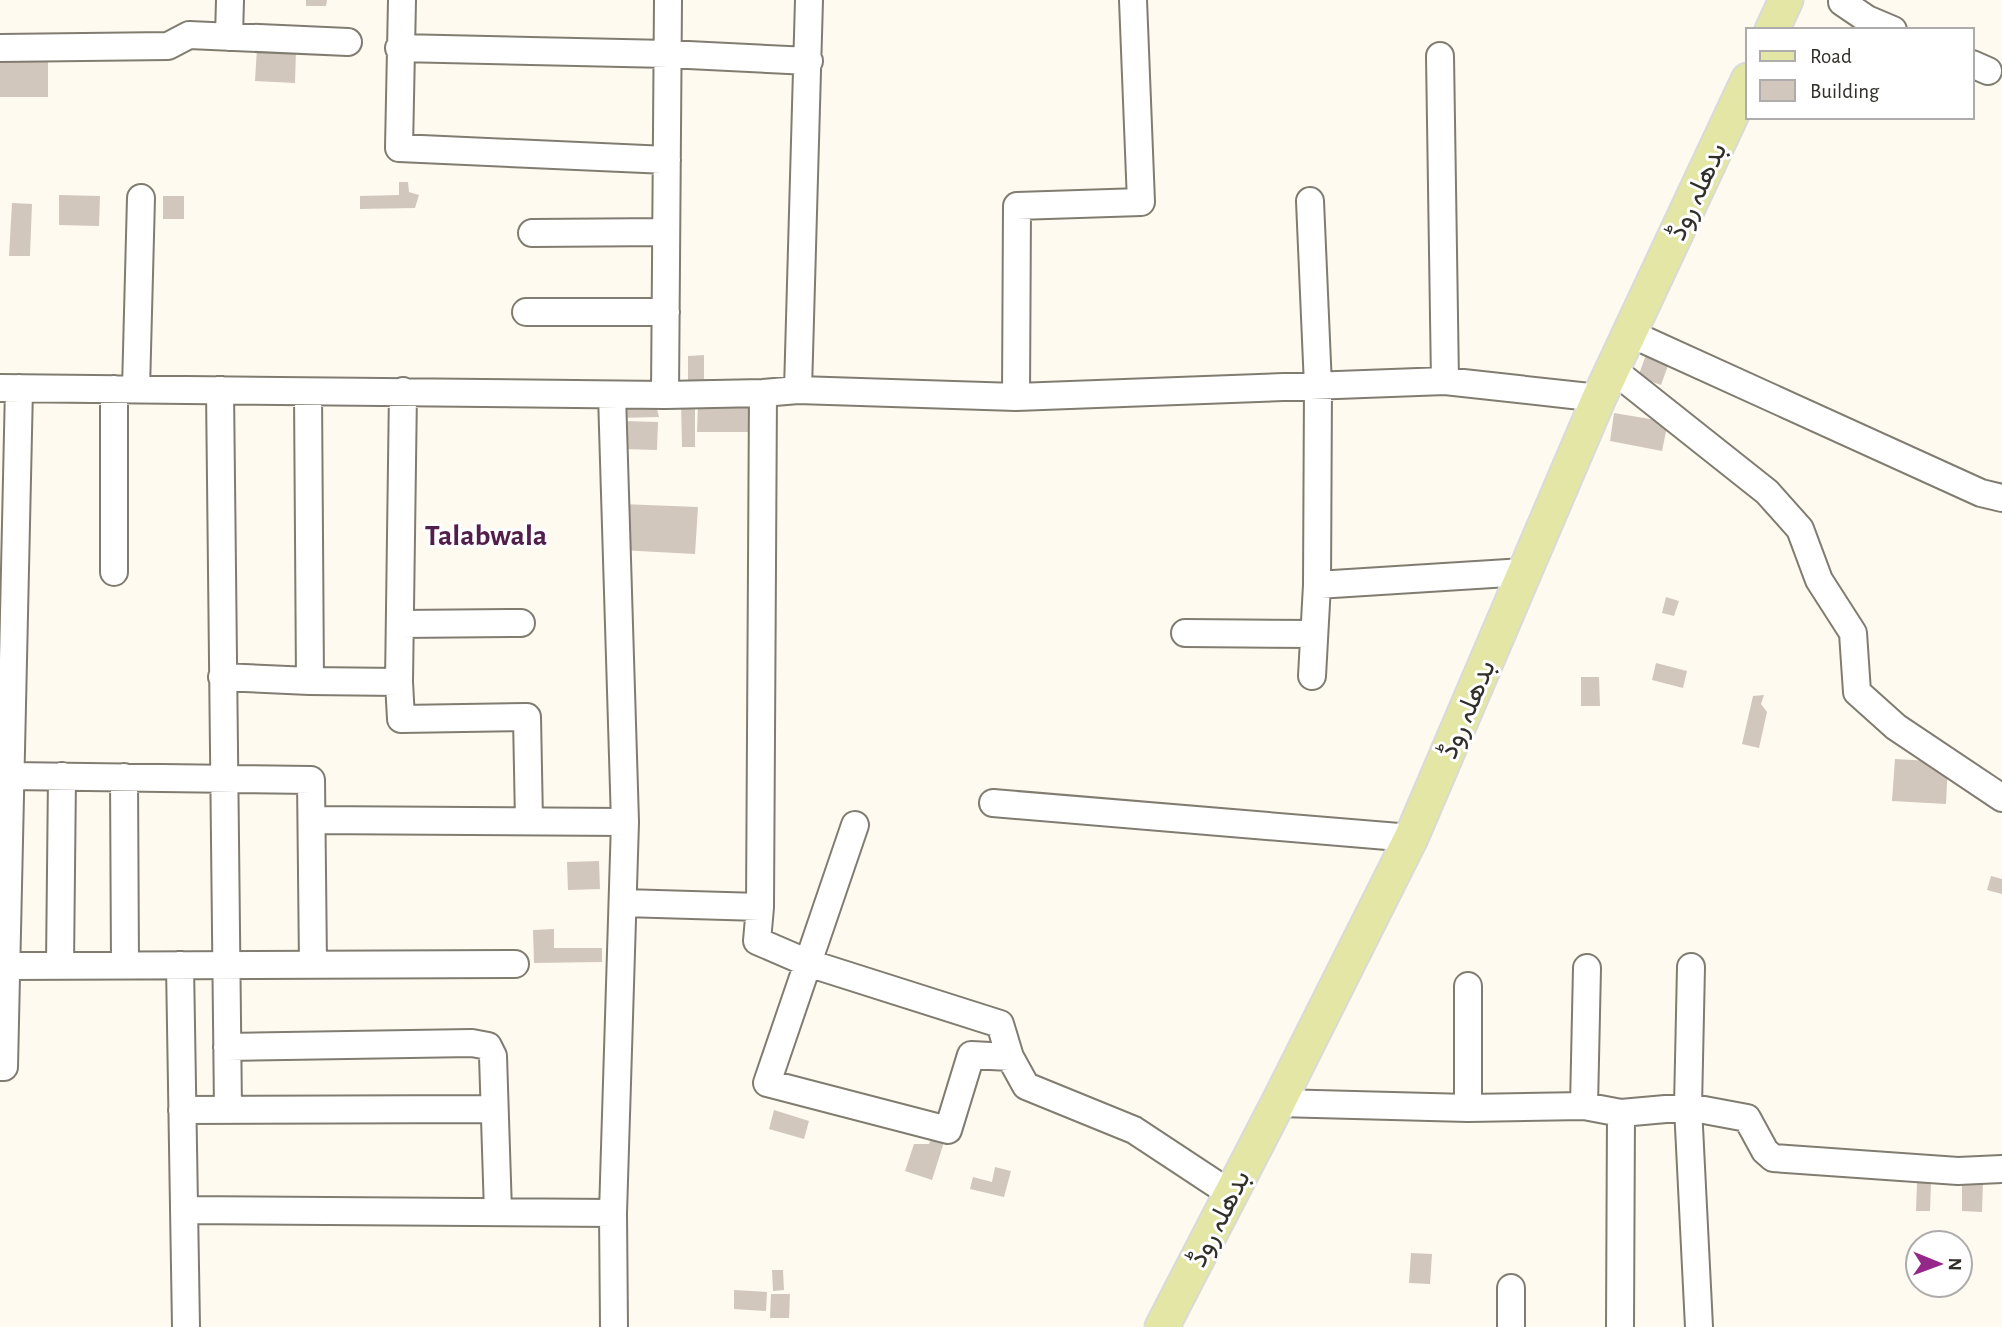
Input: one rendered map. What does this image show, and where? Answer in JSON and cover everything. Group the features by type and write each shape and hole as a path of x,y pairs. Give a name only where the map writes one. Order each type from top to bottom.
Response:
{"main road":[{"path":"1773,28 1786,0"},
{"name":"بدھلہ روڈ","path":"1162,1327 1411,838 1605,384 1746,84"}],"street":[{"path":"229,37 230,0"},
{"path":"401,0 399,148 667,160"},
{"path":"665,395 668,0"},
{"path":"799,390 809,61 808,0"},
{"path":"1016,397 1017,206 1141,202 1133,0"},
{"path":"1842,0 1867,19 1888,28"},
{"path":"0,48 168,46 189,35 348,42"},
{"path":"399,48 668,54 809,61"},
{"path":"1440,56 1445,381"},
{"path":"114,572 125,389 141,198"},
{"path":"1310,201 1318,386 1317,585 1312,677"},
{"path":"532,233 666,232"},
{"path":"526,312 666,313"},
{"path":"1629,333 1981,494 2002,498"},
{"path":"0,1067 5,1067 10,776 9,388 612,395 799,390 1016,397 1445,381 1605,384 1767,492 1800,529 1818,580 1853,633 1857,692 1896,727 2002,799"},
{"path":"220,390 228,1110"},
{"path":"403,391 399,681 401,719 527,717 529,821"},
{"path":"308,392 310,681"},
{"path":"763,393 760,907 757,942 808,963 1000,1024 1010,1057 1026,1086 1134,1129 1231,1194"},
{"path":"612,395 625,822 613,1213 614,1327"},
{"path":"1317,585 1524,572"},
{"path":"400,624 521,623"},
{"path":"1185,633 1314,634"},
{"path":"222,677 399,681"},
{"path":"10,776 311,780 313,965"},
{"path":"60,965 62,776"},
{"path":"124,777 125,965"},
{"path":"993,803 1411,838"},
{"path":"312,820 625,822"},
{"path":"855,825 767,1083 948,1130 971,1055 1010,1057"},
{"path":"622,903 760,907"},
{"path":"7,966 515,964"},
{"path":"180,965 186,1327"},
{"path":"1691,967 1688,1107 1699,1327"},
{"path":"1584,1107 1587,968"},
{"path":"1468,986 1468,1108"},
{"path":"227,1047 472,1043 488,1046 493,1056 498,1212"},
{"path":"1278,1102 1468,1108 1584,1107 1621,1113 1688,1107 1747,1118 1765,1151 1773,1157 1958,1171 2002,1169"},
{"path":"182,1110 494,1109"},
{"path":"1620,1327 1621,1113"},
{"path":"184,1210 613,1213"},
{"path":"1511,1288 1511,1327"}],"building":[{"path":"306,0 327,0 326,6 306,6"},
{"path":"257,48 296,50 295,83 255,81"},
{"path":"0,54 48,55 48,97 0,97"},
{"path":"399,182 408,182 409,192 419,195 415,208 360,209 360,196 399,195"},
{"path":"59,195 100,196 99,226 59,225"},
{"path":"163,196 184,196 184,219 163,219"},
{"path":"12,203 32,204 30,256 9,256"},
{"path":"1647,352 1670,360 1661,385 1638,377"},
{"path":"704,355 704,379 716,379 716,390 688,390 688,356"},
{"path":"619,401 657,409 659,417 619,418"},
{"path":"681,402 695,402 695,447 682,447"},
{"path":"698,403 753,403 753,432 697,432"},
{"path":"1614,413 1668,422 1662,451 1610,441"},
{"path":"624,421 658,422 657,450 623,449"},
{"path":"621,504 698,507 695,554 619,550"},
{"path":"1666,597 1679,601 1674,616 1662,613"},
{"path":"1656,663 1687,671 1683,688 1652,680"},
{"path":"1581,677 1599,677 1600,706 1581,706"},
{"path":"1764,695 1761,704 1767,712 1759,748 1742,744 1753,696"},
{"path":"1895,759 1948,762 1946,804 1892,801"},
{"path":"599,861 600,889 568,890 567,862"},
{"path":"1991,876 2002,879 2002,894 1987,890"},
{"path":"554,929 554,948 602,948 602,962 534,963 533,930"},
{"path":"774,1110 809,1121 804,1139 769,1129"},
{"path":"932,1135 945,1139 932,1180 905,1171 914,1144 929,1144"},
{"path":"995,1167 1011,1171 1004,1197 970,1189 973,1177 992,1182"},
{"path":"1962,1179 1983,1180 1982,1212 1962,1211"},
{"path":"1917,1182 1931,1182 1930,1211 1916,1211"},
{"path":"1411,1253 1432,1254 1430,1284 1409,1283"},
{"path":"772,1270 783,1270 784,1290 773,1291"},
{"path":"734,1290 767,1292 766,1311 734,1309"},
{"path":"771,1294 790,1294 789,1318 770,1318"}],"district":[{"name":"Talabwala","path":"486,535"}]}
